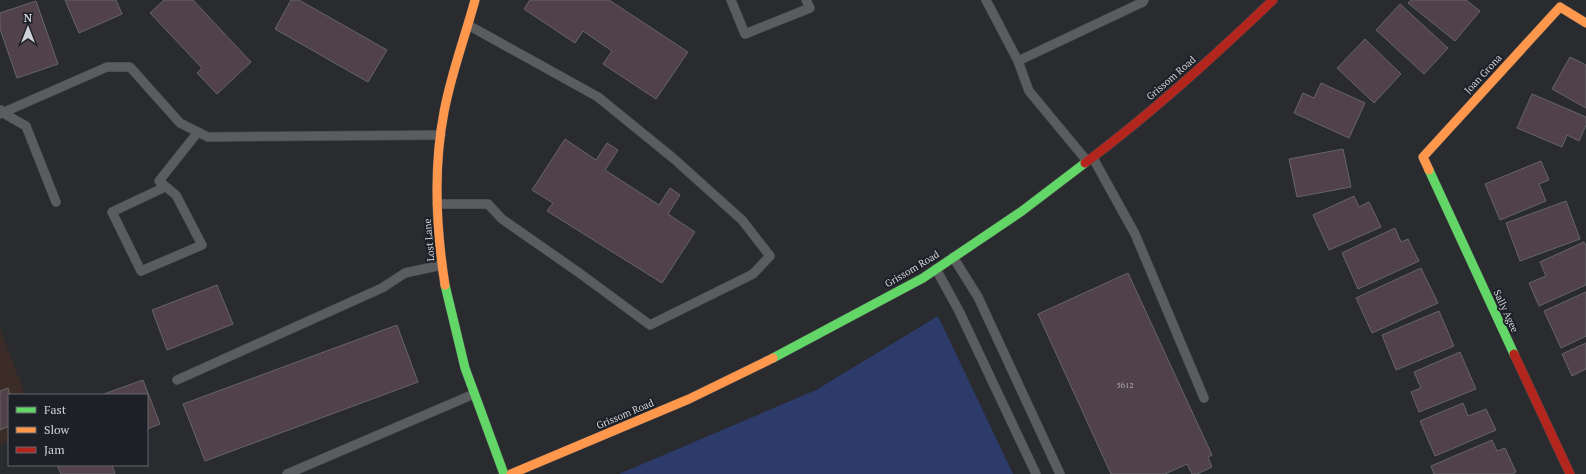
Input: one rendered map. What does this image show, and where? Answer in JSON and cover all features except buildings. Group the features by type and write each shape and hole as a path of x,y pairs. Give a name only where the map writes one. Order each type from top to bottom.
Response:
{"street":[{"name":"Lost Lane","path":"475,0 444,112 436,182 439,247 449,306 465,368 504,474"},
{"name":"Grissom Road","path":"511,474 689,399 804,342 923,278 1022,211 1090,160 1204,65 1273,0"},
{"name":"Joan Grona","path":"1423,157 1560,7 1586,23"},
{"name":"Sally Agee","path":"1423,157 1570,474"}],"lane":[{"path":"731,0 745,34 810,8 806,0"},
{"path":"986,0 1018,61 1029,91 1090,160 1135,234 1204,398"},
{"path":"1018,61 1143,2 1144,0"},
{"path":"437,204 488,204 502,219 650,325 753,274 770,256 742,220 673,158 598,97 468,25"},
{"path":"1,112 107,67 130,67 180,122 208,137 441,134"},
{"path":"1,112 26,126 56,202"},
{"path":"165,187 112,212 141,270 202,245 176,195 159,181 198,132"},
{"path":"953,257 978,297 1060,474"},
{"path":"177,380 382,288 405,273 442,264"},
{"path":"936,269 959,311 1036,474"},
{"path":"287,474 474,394"}],"shaded area":[{"path":"938,316 1013,474 619,474 816,390"},
{"path":"0,328 25,394 8,394 8,441 0,445"}],"traffic: fast":[{"path":"773,358 923,278 1022,211 1085,163"},
{"path":"1429,170 1514,354"},
{"path":"445,285 465,368 504,474"}],"traffic: slow":[{"path":"445,285 438,220 438,155 444,112 450,84 475,0"},
{"path":"1429,170 1423,157 1560,7 1586,23"},
{"path":"511,474 689,399 773,358"}],"traffic: jam":[{"path":"1085,163 1182,84 1273,0"},
{"path":"1514,354 1570,474"}]}
